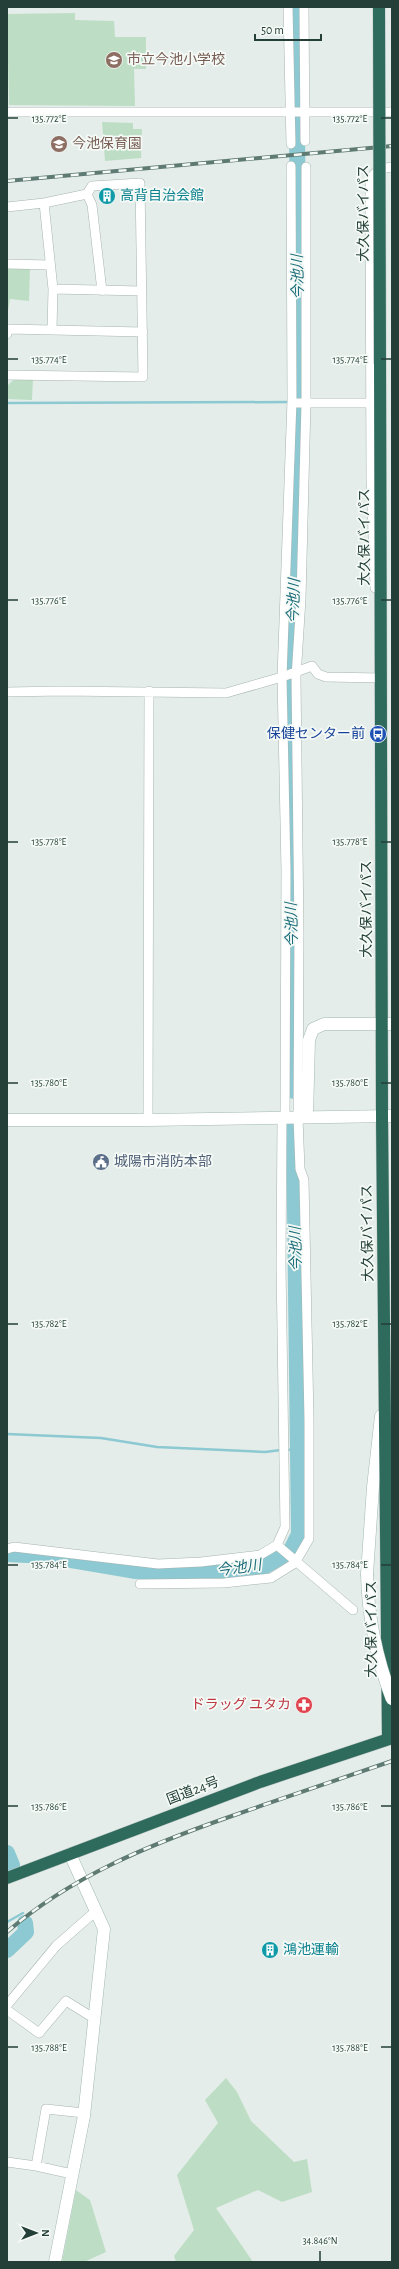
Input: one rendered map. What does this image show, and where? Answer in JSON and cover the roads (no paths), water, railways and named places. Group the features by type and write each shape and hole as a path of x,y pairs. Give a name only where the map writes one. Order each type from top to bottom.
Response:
{"highway":[{"name":"大久保バイパス","path":"379,7 381,678 387,1024 385,1382 390,1739"},
{"name":"国道24号","path":"7,1878 260,1782 390,1739"}],"street":[{"path":"288,7 291,144"},
{"path":"304,7 303,112 305,141"},
{"path":"7,112 392,112"},
{"path":"7,1549 14,1547 158,1564 260,1555 277,1545 285,1528 281,1265 286,870 284,677 292,402 291,166"},
{"path":"303,1117 296,672 301,599 305,403 306,167"},
{"path":"7,692 149,691 226,693 284,677 312,666 318,674 326,677 381,678 372,517 370,182 378,170 392,167"},
{"path":"7,207 44,203 87,194 92,186 140,183 143,377 7,375"},
{"path":"87,194 92,205 102,291"},
{"path":"44,203 52,289 52,330"},
{"path":"7,263 50,265"},
{"path":"52,289 142,291"},
{"path":"7,334 7,329 143,332"},
{"path":"292,402 371,403"},
{"path":"148,1120 149,691"},
{"path":"140,1584 194,1584 259,1580 280,1574 296,1560 309,1539 310,1522 304,1180 300,1169 309,1040 313,1030 324,1024 387,1024"},
{"path":"7,1120 148,1120 387,1116"},
{"path":"385,1382 372,1487 367,1574 368,1606 373,1639 392,1699"},
{"path":"277,1545 353,1610"},
{"path":"55,2262 84,2113 104,1929 97,1910 70,1854"},
{"path":"7,2005 56,1946 97,1910"},
{"path":"7,2010 39,2033 66,2001 95,2019"},
{"path":"36,2166 46,2109 84,2113"},
{"path":"7,2162 36,2166 72,2174"}],"waterway":[{"name":"今池川","path":"294,1091 289,682 294,601 299,368 296,7"},
{"path":"7,403 290,402"},
{"name":"今池川","path":"7,1554 48,1556 136,1571 201,1573 265,1566 290,1552 299,1534 294,1128"},
{"path":"7,1434 101,1438 157,1447 265,1452 281,1450"},
{"path":"286,1450 298,1449"},
{"path":"7,1853 12,1865"},
{"path":"7,1922 23,1913"},
{"path":"7,1950 26,1932 25,1923"}],"railway":[{"path":"7,181 392,146"},
{"path":"7,1932 58,1894 112,1864 141,1851 229,1817 392,1761"}],"place":[{"name":"市立今池小学校","path":"114,60"},
{"name":"今池保育園","path":"59,144"},
{"name":"高背自治会館","path":"107,196"},
{"name":"保健センター前","path":"378,734"},
{"name":"城陽市消防本部","path":"101,1162"},
{"name":"ドラッグ ユタカ","path":"304,1705"},
{"name":"鴻池運輸","path":"270,1950"}]}
